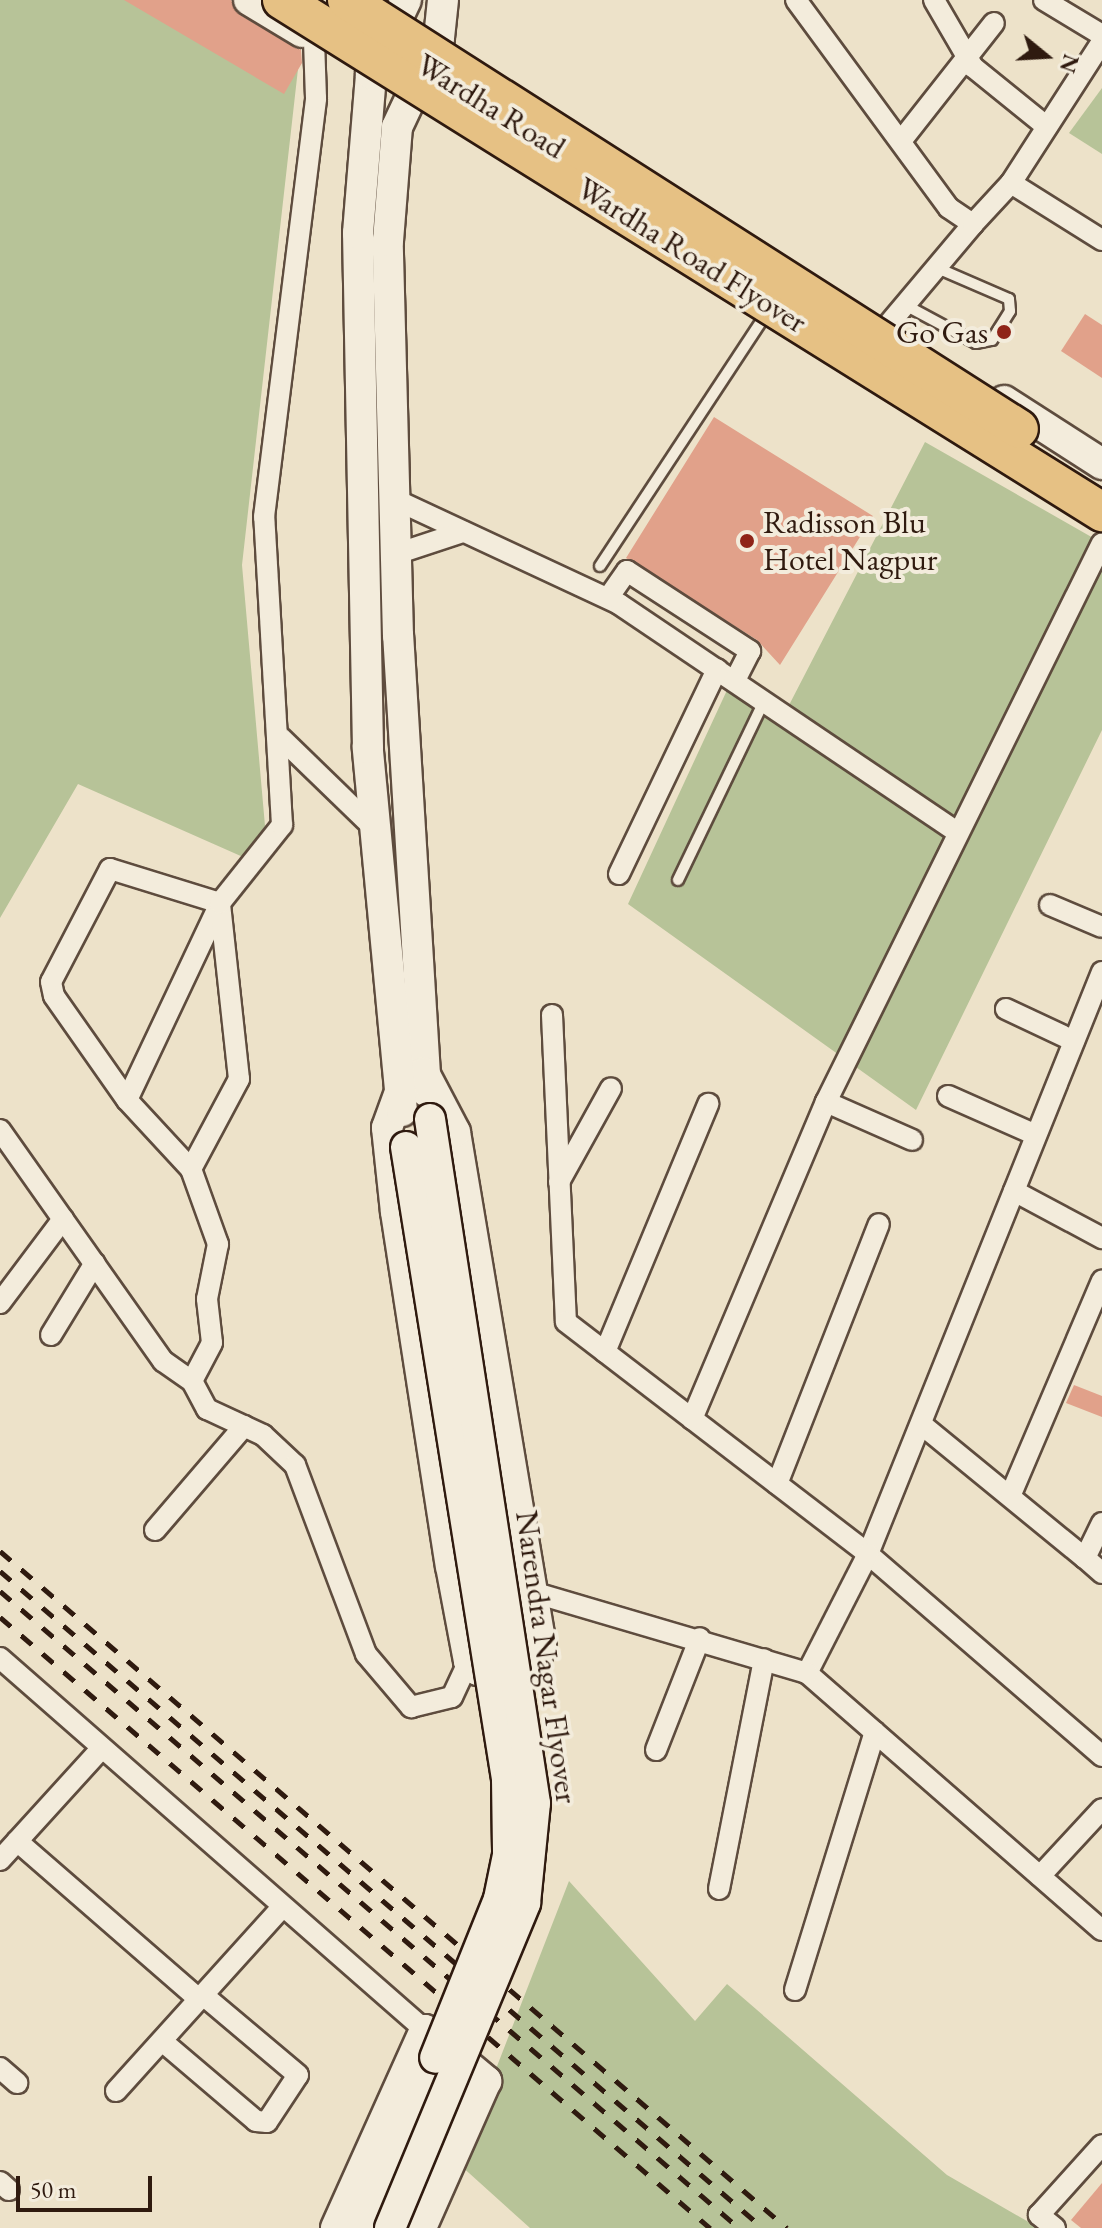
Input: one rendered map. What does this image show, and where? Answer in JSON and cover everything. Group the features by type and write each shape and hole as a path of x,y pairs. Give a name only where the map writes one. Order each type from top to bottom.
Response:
{"highway":[{"name":"Wardha Road Flyover","path":"282,0 1102,512"},
{"name":"Wardha Road Flyover","path":"347,0 1102,483"}],"main road":[{"name":"Wardha Road","path":"249,0 765,316 1102,529"},
{"path":"439,38 443,0"},
{"name":"Wardha Road","path":"396,5 439,38 897,316 1102,464"},
{"path":"371,74 396,5"},
{"name":"Narendra Nagar Flyover","path":"390,2228 525,1903 535,1803 424,1073 396,554 388,241 397,127 439,38"},
{"name":"Narendra Nagar Flyover","path":"361,2228 499,1899 508,1855 507,1779 406,1147 375,829 362,579 358,233 371,74"},
{"path":"400,1092 387,1128 396,1212 469,1661 478,1670 537,1655 541,1646 455,1132 424,1073"},
{"path":"336,2228 425,2030 486,2081 421,2228"}],"street":[{"path":"796,0 949,208 973,224"},
{"path":"934,0 967,57 1047,127"},
{"path":"1044,0 1102,35"},
{"path":"901,141 994,23"},
{"path":"127,1100 220,903 282,825 281,738 264,517 316,98 314,40"},
{"path":"897,316 933,266 1011,183 1102,42"},
{"path":"1011,183 1102,240"},
{"path":"394,499 608,598 765,700 957,832"},
{"path":"396,554 463,532"},
{"path":"692,1419 826,1102 1102,543"},
{"path":"608,598 627,571 750,651 735,681"},
{"path":"619,874 717,669"},
{"path":"281,738 375,829"},
{"path":"192,1381 212,1343 207,1299 218,1244 191,1169 127,1100 51,982 110,869 220,903"},
{"path":"191,1169 239,1079 220,903"},
{"path":"1050,905 1102,927"},
{"path":"807,1673 868,1554 1102,972"},
{"path":"1006,1009 1074,1041"},
{"path":"552,1015 566,1322 868,1554 1102,1756"},
{"path":"559,1182 611,1088"},
{"path":"948,1096 1036,1135"},
{"path":"826,1102 912,1140"},
{"path":"605,1352 708,1104"},
{"path":"0,1130 163,1361 192,1381 207,1409 244,1426 295,1465 366,1654 411,1707 452,1697 469,1661"},
{"path":"1014,1191 1102,1238"},
{"path":"0,1303 63,1219"},
{"path":"777,1484 879,1224"},
{"path":"51,1335 95,1263"},
{"path":"1011,1494 1102,1281"},
{"path":"921,1424 1011,1494 1102,1573"},
{"path":"155,1530 244,1426"},
{"path":"1085,1558 1102,1523"},
{"path":"532,1592 700,1638 807,1673 1102,1930"},
{"path":"656,1750 700,1638"},
{"path":"0,1658 425,2030"},
{"path":"719,1889 764,1659"},
{"path":"795,1990 875,1732"},
{"path":"0,1860 102,1748"},
{"path":"1040,1876 1102,1809"},
{"path":"17,1841 298,2075 267,2122 256,2121 162,2041"},
{"path":"116,2091 282,1907"},
{"path":"0,2068 17,2083"},
{"path":"1055,2228 1039,2215 1102,2145"}],"lane":[{"path":"897,316 976,343 992,340 1010,311 1009,299 933,266"},
{"path":"600,566 765,316"},
{"path":"678,880 765,700"}],"green space":[{"path":"0,0 189,0 298,69 242,565 265,826 243,857 78,784 0,918"},
{"path":"1102,88 1102,154 1069,133"},
{"path":"925,442 1102,543 1102,730 916,1110 628,904 728,688 787,709"},
{"path":"569,1881 695,2021 727,1984 947,2175 1039,2228 530,2228 459,2164"}],"building":[{"path":"124,0 231,0 240,15 301,50 302,63 284,94"},
{"path":"1085,314 1102,325 1102,378 1061,351"},
{"name":"Radisson Blu Hotel Nagpur","path":"714,417 873,516 780,665 757,640 626,558"},
{"path":"1074,1385 1102,1396 1102,1417 1066,1403"},
{"path":"1102,2183 1102,2228 1081,2228 1071,2220"}],"railway":[{"path":"313,0 442,67 1102,503"},
{"path":"343,0 437,52"},
{"path":"0,1551 787,2228"},
{"path":"0,1571 763,2228"},
{"path":"0,1591 739,2228"},
{"path":"0,1617 710,2228"}],"place":[{"name":"Go Gas","path":"1004,332"},
{"name":"Radisson Blu Hotel Nagpur","path":"747,541"}]}
